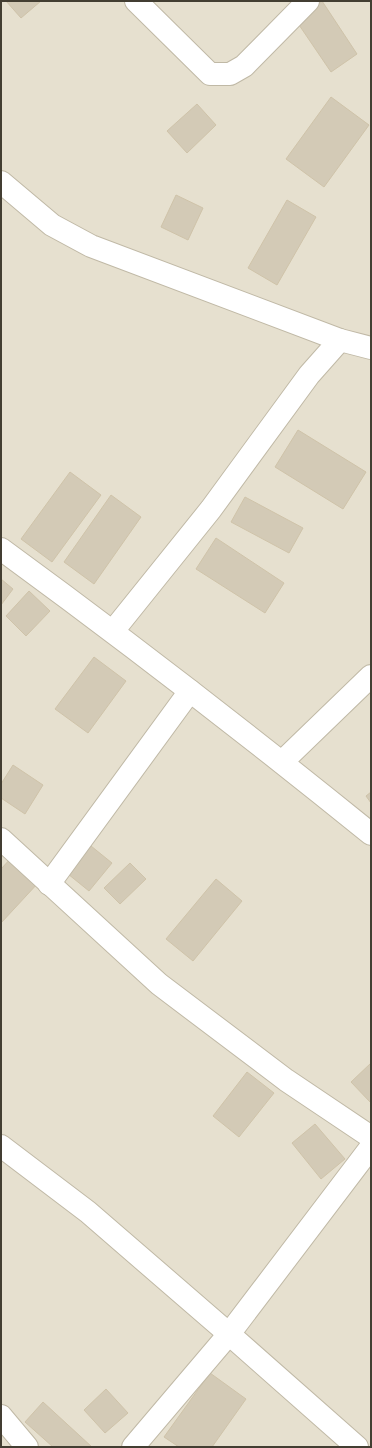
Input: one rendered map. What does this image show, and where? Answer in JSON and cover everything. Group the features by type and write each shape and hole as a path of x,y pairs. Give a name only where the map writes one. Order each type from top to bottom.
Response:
{"street":[{"path":"136,1 210,74 230,74 244,66 308,1"},
{"path":"1,182 52,225 91,246 340,340 371,348"},
{"path":"113,631 211,509 309,375 340,340"},
{"path":"1,549 113,631 282,762 371,834"},
{"path":"282,762 371,676"},
{"path":"49,884 190,691"},
{"path":"1,839 158,984 286,1080 371,1137"},
{"path":"1,1146 88,1212 357,1447"},
{"path":"133,1447 229,1334 371,1147"},
{"path":"1,1416 27,1447"}],"shaded area":[{"path":"1,1 371,1 371,1447 1,1447"}],"building":[{"path":"6,1 41,1 21,18"},
{"path":"322,1 357,54 331,72 295,19"},
{"path":"331,97 369,125 324,187 286,159"},
{"path":"197,104 216,125 187,153 167,131"},
{"path":"176,195 203,208 188,240 161,227"},
{"path":"287,200 316,217 277,285 248,268"},
{"path":"298,430 366,472 343,509 275,467"},
{"path":"70,472 101,495 52,562 21,539"},
{"path":"111,495 141,517 94,584 64,562"},
{"path":"245,497 303,528 289,553 231,522"},
{"path":"216,538 284,583 265,613 196,569"},
{"path":"1,579 13,589 1,605"},
{"path":"29,591 50,611 26,636 6,616"},
{"path":"94,657 126,681 88,733 55,709"},
{"path":"13,765 43,785 25,814 1,798 1,784"},
{"path":"371,792 371,803 366,796"},
{"path":"91,846 112,863 89,891 68,874"},
{"path":"12,857 39,882 1,923 1,869"},
{"path":"130,863 146,879 120,904 104,888"},
{"path":"216,879 242,901 193,961 166,939"},
{"path":"371,1063 371,1103 351,1082"},
{"path":"247,1072 274,1093 239,1137 213,1116"},
{"path":"315,1124 345,1159 321,1179 292,1143"},
{"path":"210,1373 246,1399 212,1447 179,1447 164,1437"},
{"path":"106,1389 128,1413 105,1433 84,1410"},
{"path":"43,1402 92,1447 53,1447 25,1422"}]}
